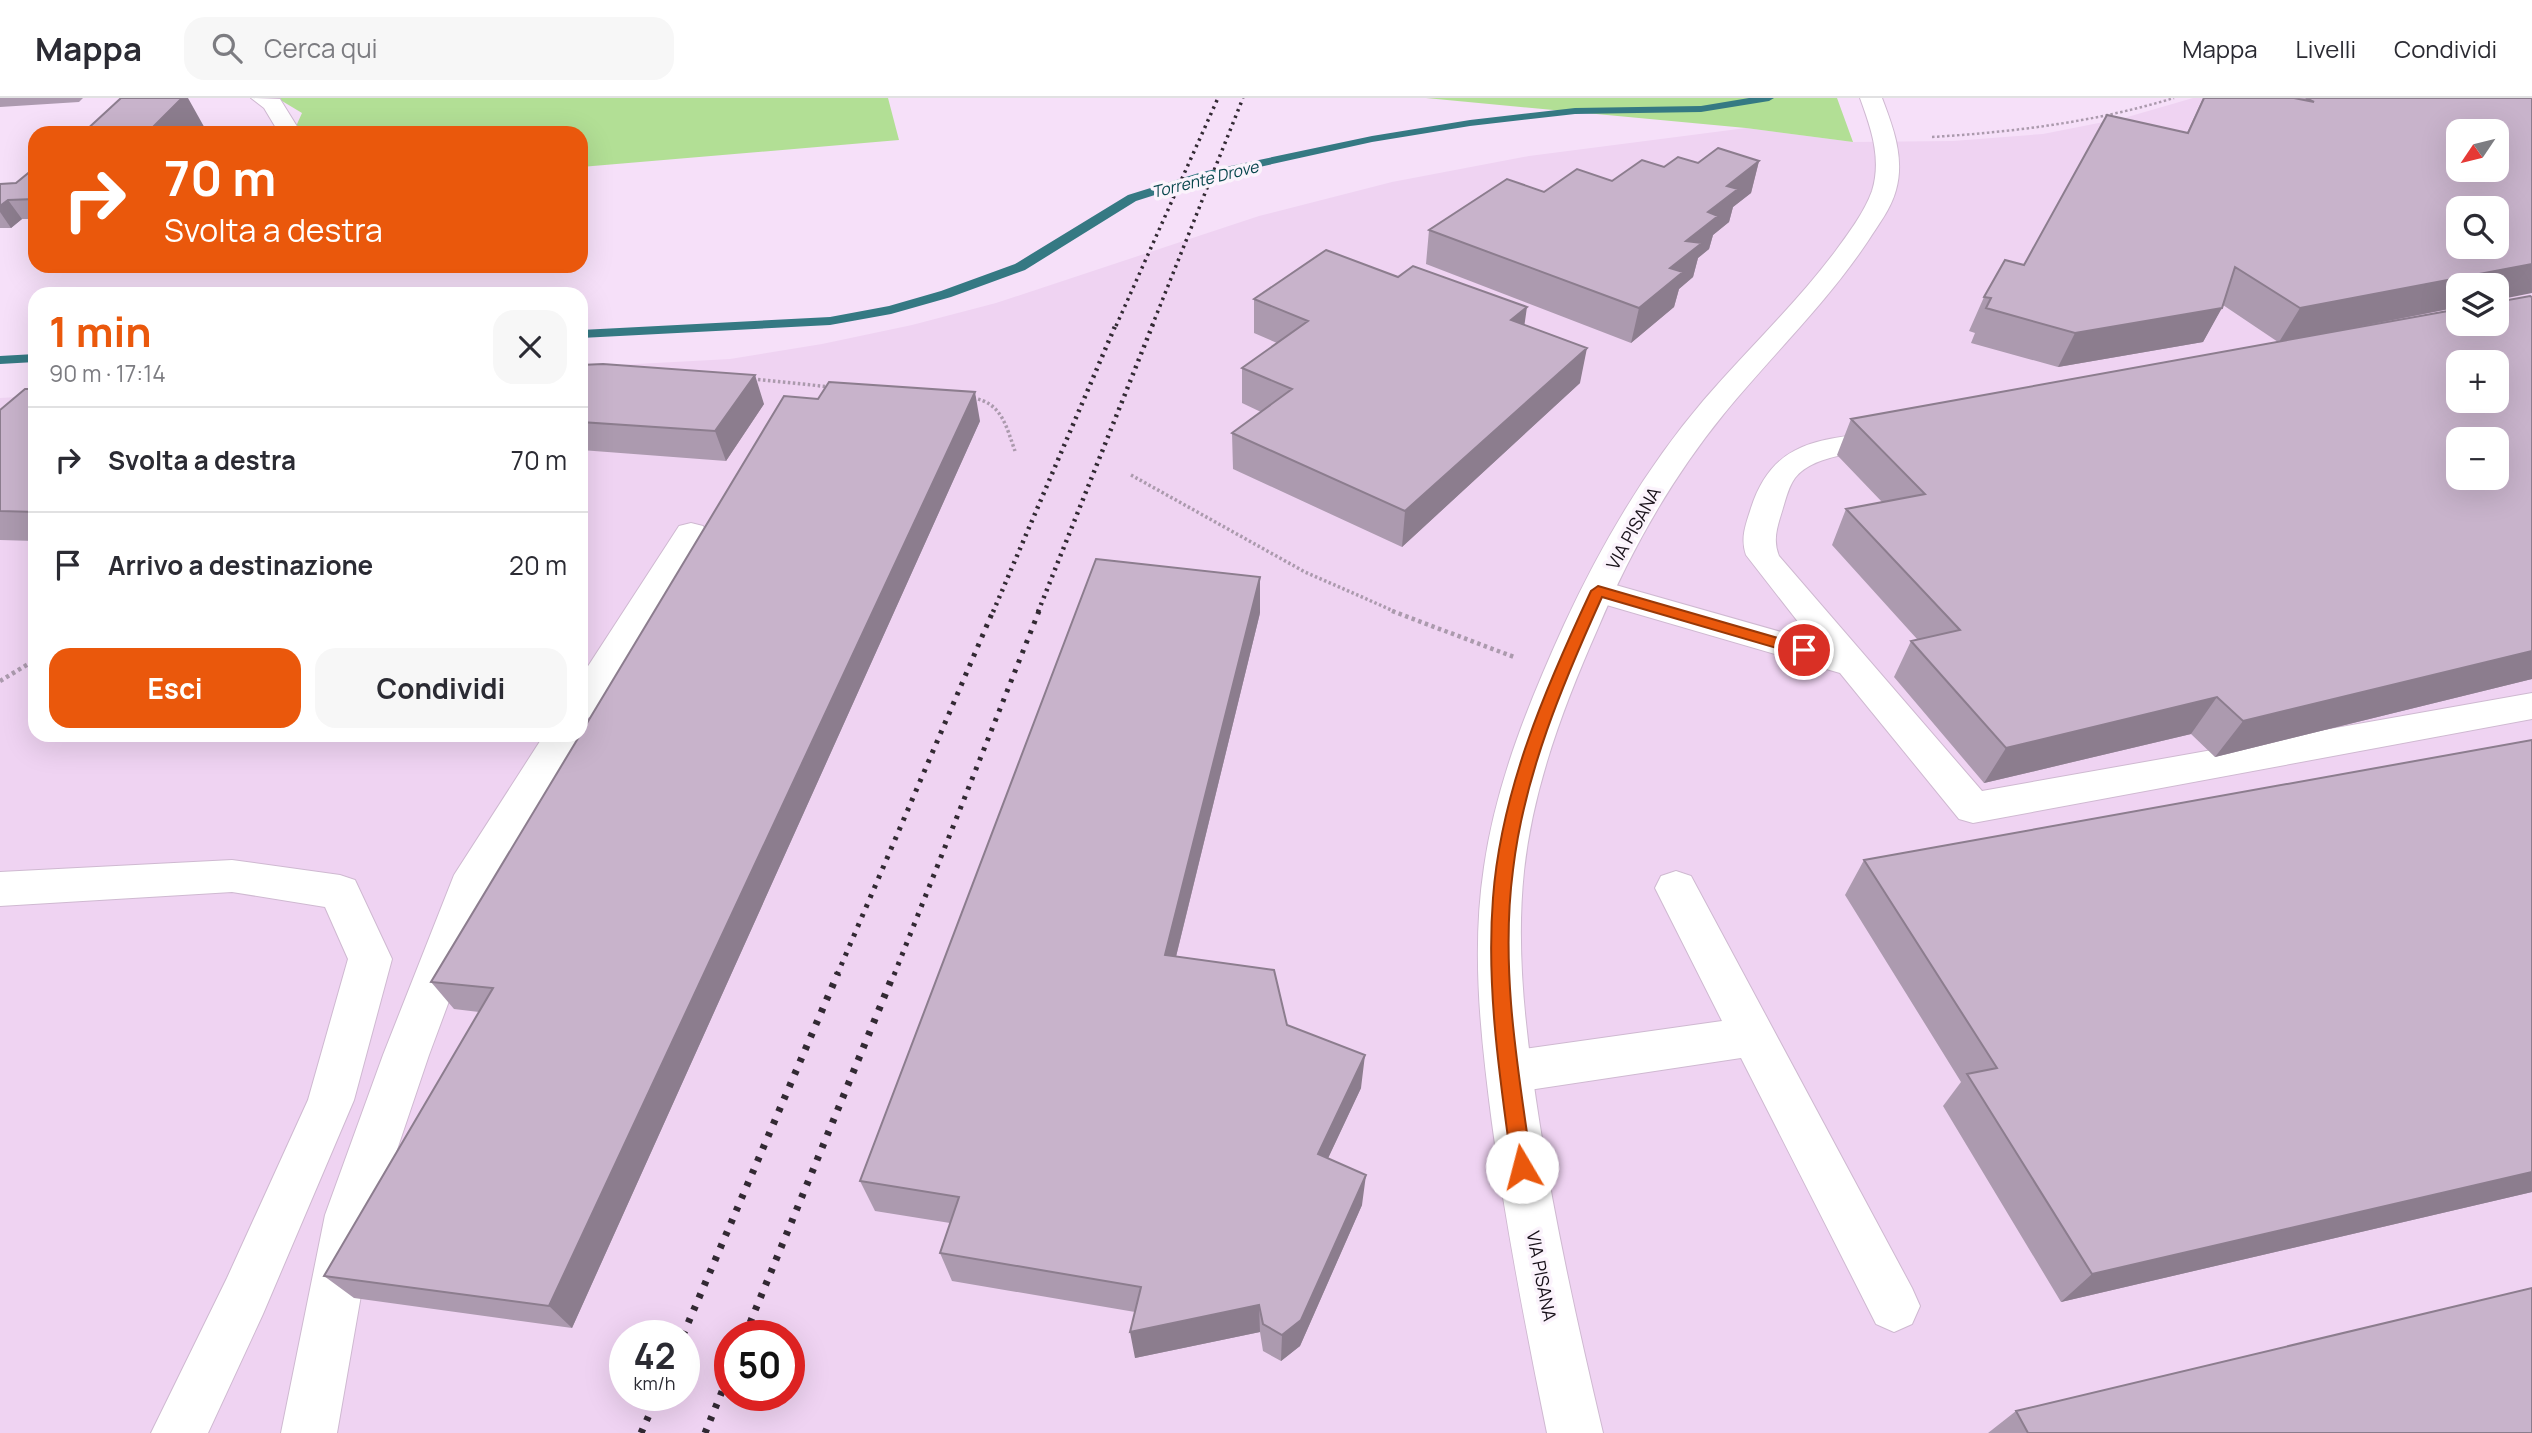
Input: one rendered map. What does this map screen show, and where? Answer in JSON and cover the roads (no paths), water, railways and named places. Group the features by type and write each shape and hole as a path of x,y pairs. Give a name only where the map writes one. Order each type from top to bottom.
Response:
{"main road":[{"path":"262,98 272,104 286,126"},
{"name":"VIA PISANA","path":"1575,1433 1528,1207 1509,1072 1501,980 1501,900 1504,868 1514,819 1531,754 1561,674 1598,591 1641,512 1678,452 1713,408 1811,299 1873,214 1886,182 1888,164 1886,140 1871,98"},
{"path":"1917,434 1819,452 1793,462 1784,470 1773,489 1758,534 1761,554 1766,562 1973,808 2532,706"},
{"path":"588,696 691,533"},
{"path":"1598,591 1850,664"},
{"path":"309,1433 350,1215 406,1055 475,875 560,742"},
{"path":"0,889 232,876 340,892 370,960 331,1100 245,1296 179,1433"},
{"path":"1676,887 1894,1306"},
{"path":"1509,1072 1753,1036"}],"waterway":[{"name":"Torrente Drove","path":"588,334 830,321 891,310 946,294 1020,267 1132,198 1202,176 1372,139 1470,123 1575,111 1701,109 1769,98"},
{"name":"Torrente Drove","path":"0,360 28,358"}],"railway":[{"path":"1116,326 1218,98"},
{"path":"1152,326 1243,98"},
{"path":"993,612 1116,324"},
{"path":"1038,612 1153,324"},
{"path":"837,975 993,611"},
{"path":"894,975 1039,611"},
{"path":"689,1320 838,973"},
{"path":"751,1320 894,973"},
{"path":"641,1433 651,1411"},
{"path":"705,1433 714,1411"}]}
